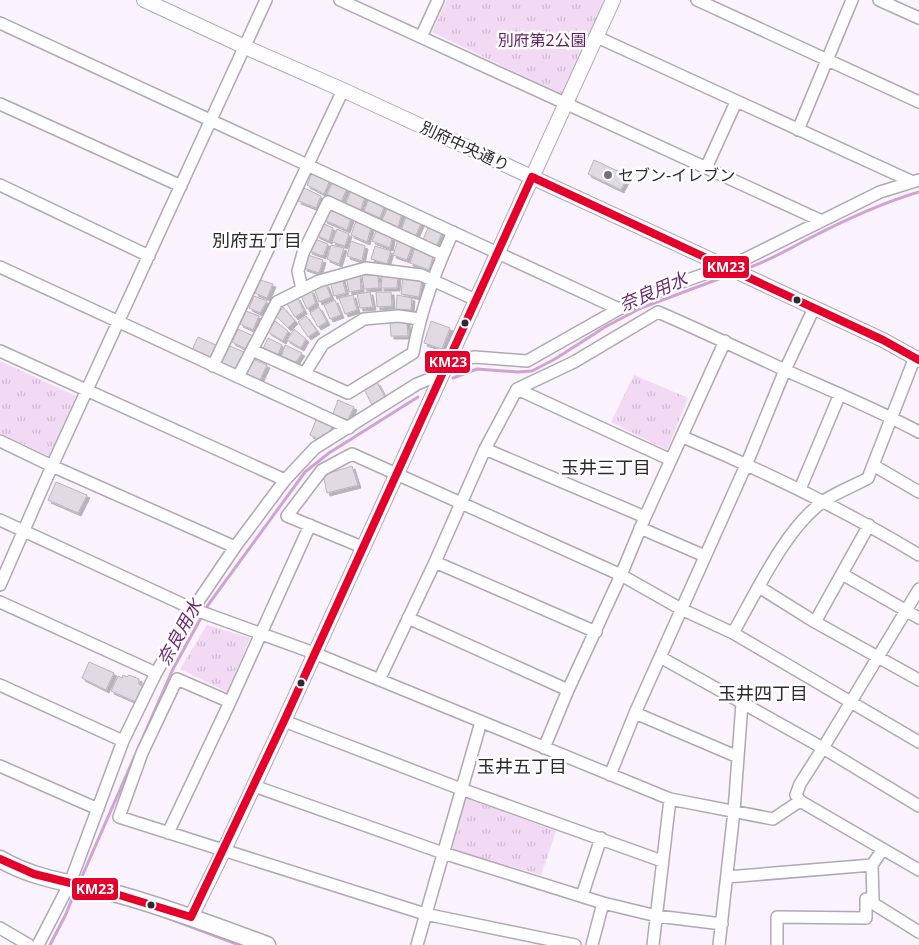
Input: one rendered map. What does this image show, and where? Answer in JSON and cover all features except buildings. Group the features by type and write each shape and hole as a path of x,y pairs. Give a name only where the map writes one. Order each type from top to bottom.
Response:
{"main road":[{"path":"0,860 35,875 191,917 234,940 266,945"}],"street":[{"name":"別府中央通り","path":"144,0 727,267 883,340 917,359"},
{"path":"0,585 52,466 266,0"},
{"path":"340,0 822,222"},
{"path":"421,37 438,0"},
{"path":"191,917 284,721 613,0"},
{"path":"697,0 919,102"},
{"path":"798,130 852,0"},
{"path":"879,0 919,18"},
{"path":"0,23 619,309"},
{"path":"597,36 736,102 916,181"},
{"path":"213,366 343,90"},
{"path":"706,168 736,102"},
{"path":"0,104 181,186"},
{"path":"38,945 77,885 98,809 123,741 156,673 193,609 235,547 285,480 315,448 445,368 474,358 528,361 619,309 670,286 739,262 880,192 916,181"},
{"path":"0,185 149,256"},
{"path":"302,289 298,272 303,253 328,202 443,255"},
{"path":"252,350 348,393 413,353 420,319 432,280 453,232"},
{"path":"0,267 349,428"},
{"path":"238,377 277,302 319,281 366,268 421,275 476,300"},
{"path":"610,775 635,713 814,308"},
{"path":"379,680 435,562 485,449 517,389 574,362 658,312 725,340 919,432"},
{"path":"305,373 323,344 364,319 398,316 420,319"},
{"path":"544,748 568,690 596,632 640,528 725,340"},
{"path":"0,351 285,480"},
{"path":"733,633 792,532 824,501 868,478 890,417 917,359"},
{"path":"517,389 671,460"},
{"path":"800,489 840,394"},
{"path":"682,437 747,463 800,489 869,525 919,555"},
{"path":"0,441 235,547"},
{"path":"485,449 645,517"},
{"path":"362,547 286,516 322,470 352,454 621,574 681,609 733,633 919,742"},
{"path":"873,465 919,492"},
{"path":"0,520 193,609 314,653 670,799 773,819 800,801"},
{"path":"168,832 230,702 310,525"},
{"path":"815,622 869,525"},
{"path":"640,528 705,556"},
{"path":"435,562 596,632"},
{"path":"842,574 919,618"},
{"path":"759,587 815,622 919,680"},
{"path":"919,589 800,784 796,795 800,801 919,870"},
{"path":"0,602 156,673"},
{"path":"408,618 568,690"},
{"path":"660,657 823,748 919,806"},
{"path":"230,702 177,679 142,753 119,817 425,914 575,945"},
{"path":"0,685 123,741"},
{"path":"719,945 734,811 742,703"},
{"path":"635,713 738,757"},
{"path":"284,721 461,789 662,861"},
{"path":"417,945 481,722"},
{"path":"0,766 98,809"},
{"path":"254,786 443,853 602,902 657,916 722,924"},
{"path":"653,945 670,799"},
{"path":"582,896 601,838"},
{"path":"866,899 873,900 872,865 883,849"},
{"path":"727,877 872,865"},
{"path":"866,899 919,932"},
{"path":"777,945 776,917 866,918 866,899"},
{"path":"592,945 602,902"},
{"path":"0,928 29,945"}],"green space":[{"name":"別府第2公園","path":"447,0 604,0 563,95 432,32"},
{"path":"0,361 76,396 49,456 0,433"},
{"path":"634,375 688,398 667,450 611,422"},
{"path":"207,625 250,638 227,692 180,669"},
{"path":"466,798 556,831 541,875 452,849"}],"waterway":[{"name":"奈良用水","path":"745,269 862,213 919,192"},
{"name":"奈良用水","path":"453,378 477,369 518,372 532,371 555,359 605,327 641,308 732,274"},
{"name":"奈良用水","path":"80,881 173,669 208,605 305,472 329,453 418,397"},
{"name":"奈良用水","path":"50,945 76,889"},
{"path":"165,917 239,945"}],"transit line":[{"name":"KM23","path":"532,177 883,340 919,360"},
{"name":"KM23","path":"191,917 284,721 532,177"},
{"name":"KM23","path":"0,859 34,874 119,895 191,917"}],"place":[{"name":"セブン-イレブン","path":"608,175"}],"district":[{"name":"別府五丁目","path":"257,240"},
{"name":"玉井三丁目","path":"606,467"},
{"name":"玉井四丁目","path":"763,693"},
{"name":"玉井五丁目","path":"522,766"}]}
